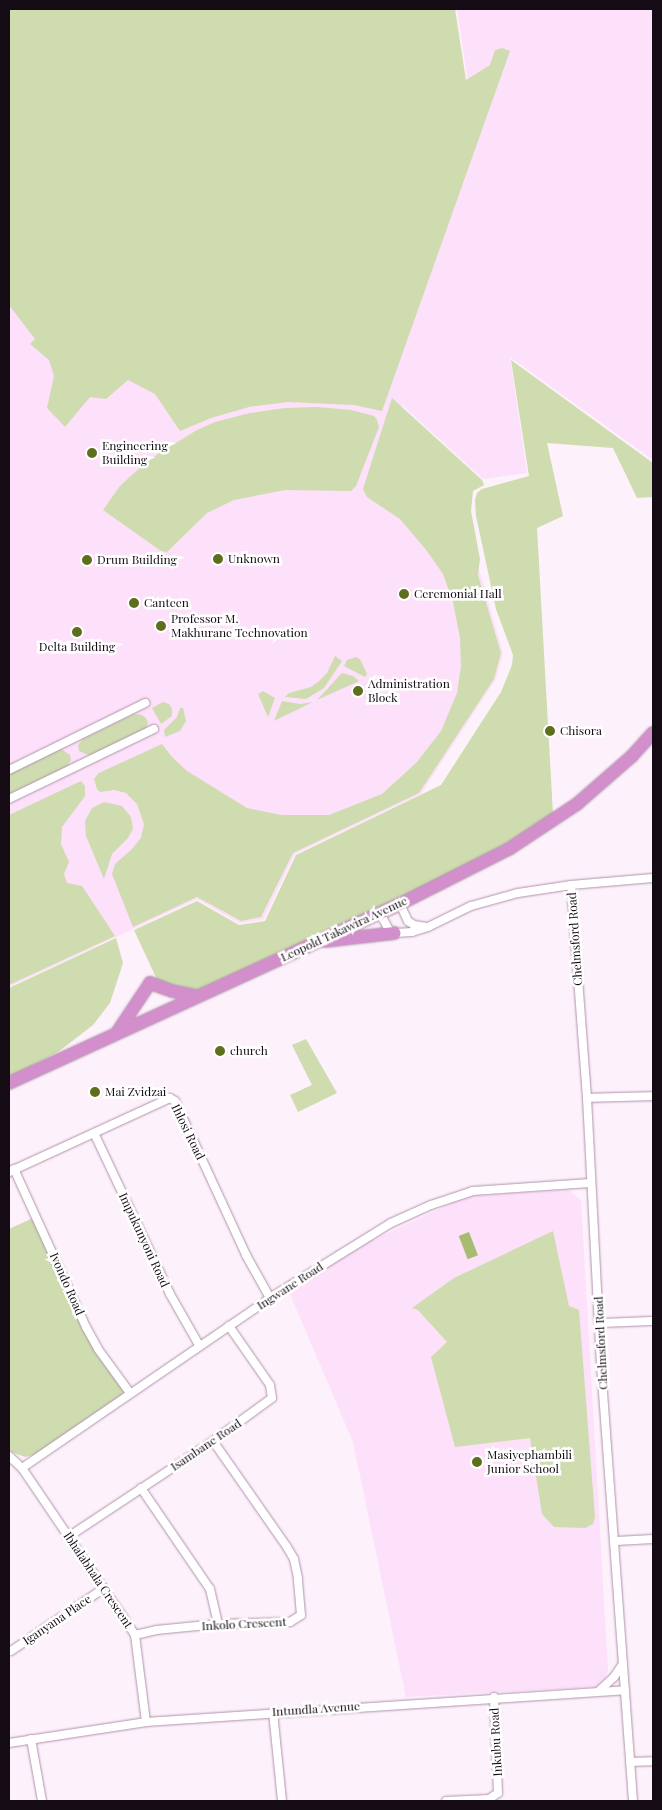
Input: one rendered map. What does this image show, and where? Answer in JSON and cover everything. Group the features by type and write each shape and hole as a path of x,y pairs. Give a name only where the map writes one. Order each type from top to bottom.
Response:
{"highway":[{"name":"Leopold Takawira Avenue","path":"9,1083 195,996 319,942 500,854 577,804 632,756 653,733"},
{"path":"319,942 349,940 394,933"},
{"path":"117,1033 150,983 167,990 195,996"}],"street":[{"path":"9,770 145,703"},
{"path":"9,799 154,729"},
{"path":"380,913 385,925 394,933 412,932 428,927 450,915 486,901 537,889 653,878"},
{"name":"Chelmsford Road","path":"570,885 587,1098 590,1183 616,1541 622,1664 632,1801"},
{"path":"400,904 408,921 414,925 428,927"},
{"path":"587,1098 653,1096"},
{"name":"Ihlosi Road","path":"11,1171 167,1098 175,1101 246,1255 270,1298"},
{"name":"Impukunyoni Road","path":"94,1133 170,1294 199,1345"},
{"name":"Ivondo Road","path":"11,1171 98,1349 130,1393"},
{"name":"Ingwane Road","path":"22,1468 199,1345 371,1234 431,1204 484,1189 590,1183"},
{"path":"600,1322 653,1321"},
{"name":"Isambane Road","path":"68,1537 269,1402 273,1394 270,1385 229,1326"},
{"name":"Inkolo Crescent","path":"135,1635 156,1630 218,1624 290,1622 298,1618 302,1610 298,1578 288,1548 213,1441"},
{"name":"Ibhalabhala Crescent","path":"9,1456 22,1468 135,1635 146,1722"},
{"path":"141,1488 210,1589 218,1624"},
{"path":"616,1541 653,1539"},
{"name":"Iganyana Place","path":"11,1651 103,1590"},
{"path":"599,1691 614,1678 622,1664"},
{"name":"Intundla Avenue","path":"9,1744 146,1722 494,1697 625,1690"},
{"name":"Inkubu Road","path":"446,1801 489,1799 498,1793 494,1697"},
{"path":"273,1712 282,1801"},
{"path":"31,1740 42,1801"},
{"path":"630,1762 653,1761"}],"shaded area":[{"path":"9,9 455,9 466,80 490,65 495,50 502,48 510,51 382,411 354,405 288,402 249,407 211,418 180,431 155,394 128,380 106,399 90,397 65,427 47,408 54,376 49,360 30,344 35,339 9,305"},
{"path":"457,9 653,9 653,460 510,357 527,473 483,479 401,404 469,534 503,653 496,679 421,794 295,854 263,920 239,923 197,899 9,987 9,27 469,89"},
{"path":"511,360 653,463 653,497 637,498 613,448 547,443 563,516 537,528 553,814 508,843 412,892 200,989 188,992 159,984 134,930 197,901 239,925 265,921 296,855 441,785 501,692 512,665 513,655 496,609 476,516 475,500 477,493 482,489 529,476"},
{"path":"392,398 482,480 484,485 473,491 471,511 480,559 478,575 501,653 494,679 419,793 293,853 261,917 241,921 197,897 133,927 112,874 115,864 141,838 144,824 137,804 126,793 114,790 100,792 97,789 94,779 99,773 162,744 187,771 247,808 281,815 329,815 382,794 417,762 441,731 457,693 461,666 460,638 453,602 443,574 427,551 400,519 367,497 363,489"},
{"path":"317,407 351,410 374,416 377,420 379,427 356,486 351,491 285,490 234,500 207,513 167,552 161,551 103,510 120,486 134,473 158,454 197,430 215,422 250,413 285,408"},
{"path":"335,656 342,661 324,688 306,699 285,697 289,693 311,687 318,682 327,673"},
{"path":"356,657 360,659 367,674 365,677 344,666 347,660"},
{"path":"342,673 353,676 359,681 317,700"},
{"path":"263,691 275,698 268,717 258,694"},
{"path":"282,701 300,704 313,702 274,721"},
{"path":"163,702 169,704 172,709 172,716 161,724 152,708"},
{"path":"180,708 183,708 186,721 180,731 165,737 164,730 177,717"},
{"path":"134,714 142,715 146,718 148,722 146,729 91,756 79,751 78,745 83,739"},
{"path":"61,749 70,755 71,760 67,768 9,794 9,773"},
{"path":"81,781 85,786 85,796 62,827 61,844 69,862 64,874 67,883 82,886 115,936 9,985 9,815"},
{"path":"104,802 122,806 131,817 133,829 128,838 112,854 104,879 86,836 85,821 92,808"},
{"path":"116,938 123,963 110,1003 93,1025 58,1052 9,1078 9,988"},
{"path":"306,1039 337,1093 298,1112 290,1095 312,1085 292,1045"},
{"name":"Masiyephambili Junior School","path":"568,1190 581,1200 608,1671 604,1680 596,1687 406,1697 353,1442 289,1292 360,1246 467,1196"},
{"path":"33,1218 84,1327 123,1386 123,1391 121,1397 37,1454 25,1457 9,1451 9,1229"},
{"path":"553,1231 569,1306 579,1310 595,1517 593,1524 585,1528 554,1527 542,1514 530,1438 455,1447 431,1357 447,1342 418,1310 412,1308 454,1278"},
{"path":"469,1232 478,1255 468,1259 459,1236"}],"place":[{"name":"Engineering Building","path":"92,453"},
{"name":"Unknown","path":"218,559"},
{"name":"Drum Building","path":"87,560"},
{"name":"Ceremonial Hall","path":"404,594"},
{"name":"Canteen","path":"134,603"},
{"name":"Professor M. Makhurane Technovation","path":"161,626"},
{"name":"Delta Building","path":"77,632"},
{"name":"Administration Block","path":"358,691"},
{"name":"Chisora","path":"550,731"},
{"name":"church","path":"220,1051"},
{"name":"Mai Zvidzai","path":"95,1092"},
{"name":"Masiyephambili Junior School","path":"477,1462"}]}
